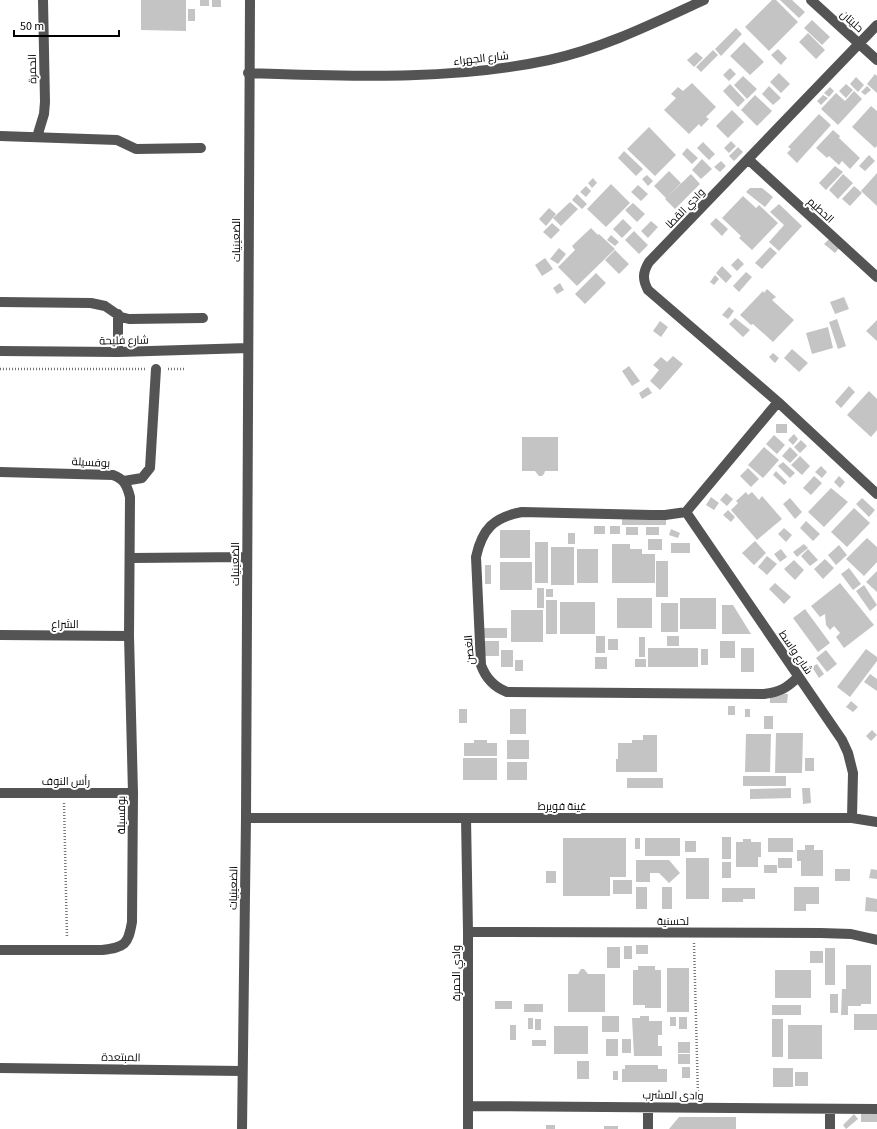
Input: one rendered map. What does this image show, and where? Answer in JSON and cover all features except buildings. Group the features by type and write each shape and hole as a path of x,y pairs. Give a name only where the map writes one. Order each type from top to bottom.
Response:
{"street":[{"name":"الحمرة","path":"37,137 44,114 45,102 43,0"},
{"name":"الضعينيات","path":"242,1129 246,818 248,73 250,0"},
{"name":"شارع الجهراء","path":"248,73 346,76 434,74 493,70 550,60 607,43 704,0"},
{"name":"حليتان","path":"811,0 877,60"},
{"name":"وادي القطا","path":"877,26 649,262 645,268 643,276 644,283 648,290 778,402 877,494"},
{"path":"0,136 117,140 136,149 201,148"},
{"name":"الحطيم","path":"749,160 877,278"},
{"path":"0,302 91,303 105,306 121,317 130,319 203,318"},
{"path":"118,314 118,352"},
{"name":"شارع فليحة","path":"0,351 118,352 248,348"},
{"path":"124,481 142,478 150,468 156,369"},
{"path":"686,512 778,402"},
{"name":"بوفسيلة","path":"0,472 113,475 122,478 127,486 130,497 130,636 133,793 132,922 130,935 125,944 117,948 102,950 0,950"},
{"name":"الغصن","path":"686,512 665,515 522,512 508,515 496,521 486,531 478,543 476,557 481,665 488,679 493,685 507,692 764,694 777,692 789,686 798,677"},
{"name":"شارع واسط","path":"686,512 842,740 848,753 853,773 852,818"},
{"path":"130,558 247,557"},
{"name":"الشراع","path":"0,635 130,636"},
{"name":"رأس النوف","path":"0,793 133,793"},
{"name":"غينة فويرط","path":"246,818 852,818 877,822"},
{"name":"وادي الحمرة","path":"466,818 468,932 468,1129"},
{"name":"لحسنية","path":"468,932 821,933 851,934 877,940"},
{"name":"المبتعدة","path":"0,1068 242,1071"},
{"name":"وادى المشرب","path":"468,1106 648,1106 830,1110 877,1109"},
{"path":"648,1106 648,1129"},
{"path":"830,1110 830,1129"}],"path":[{"path":"0,369 185,369"},
{"path":"64,793 67,950"},
{"path":"694,933 698,1107"}]}
